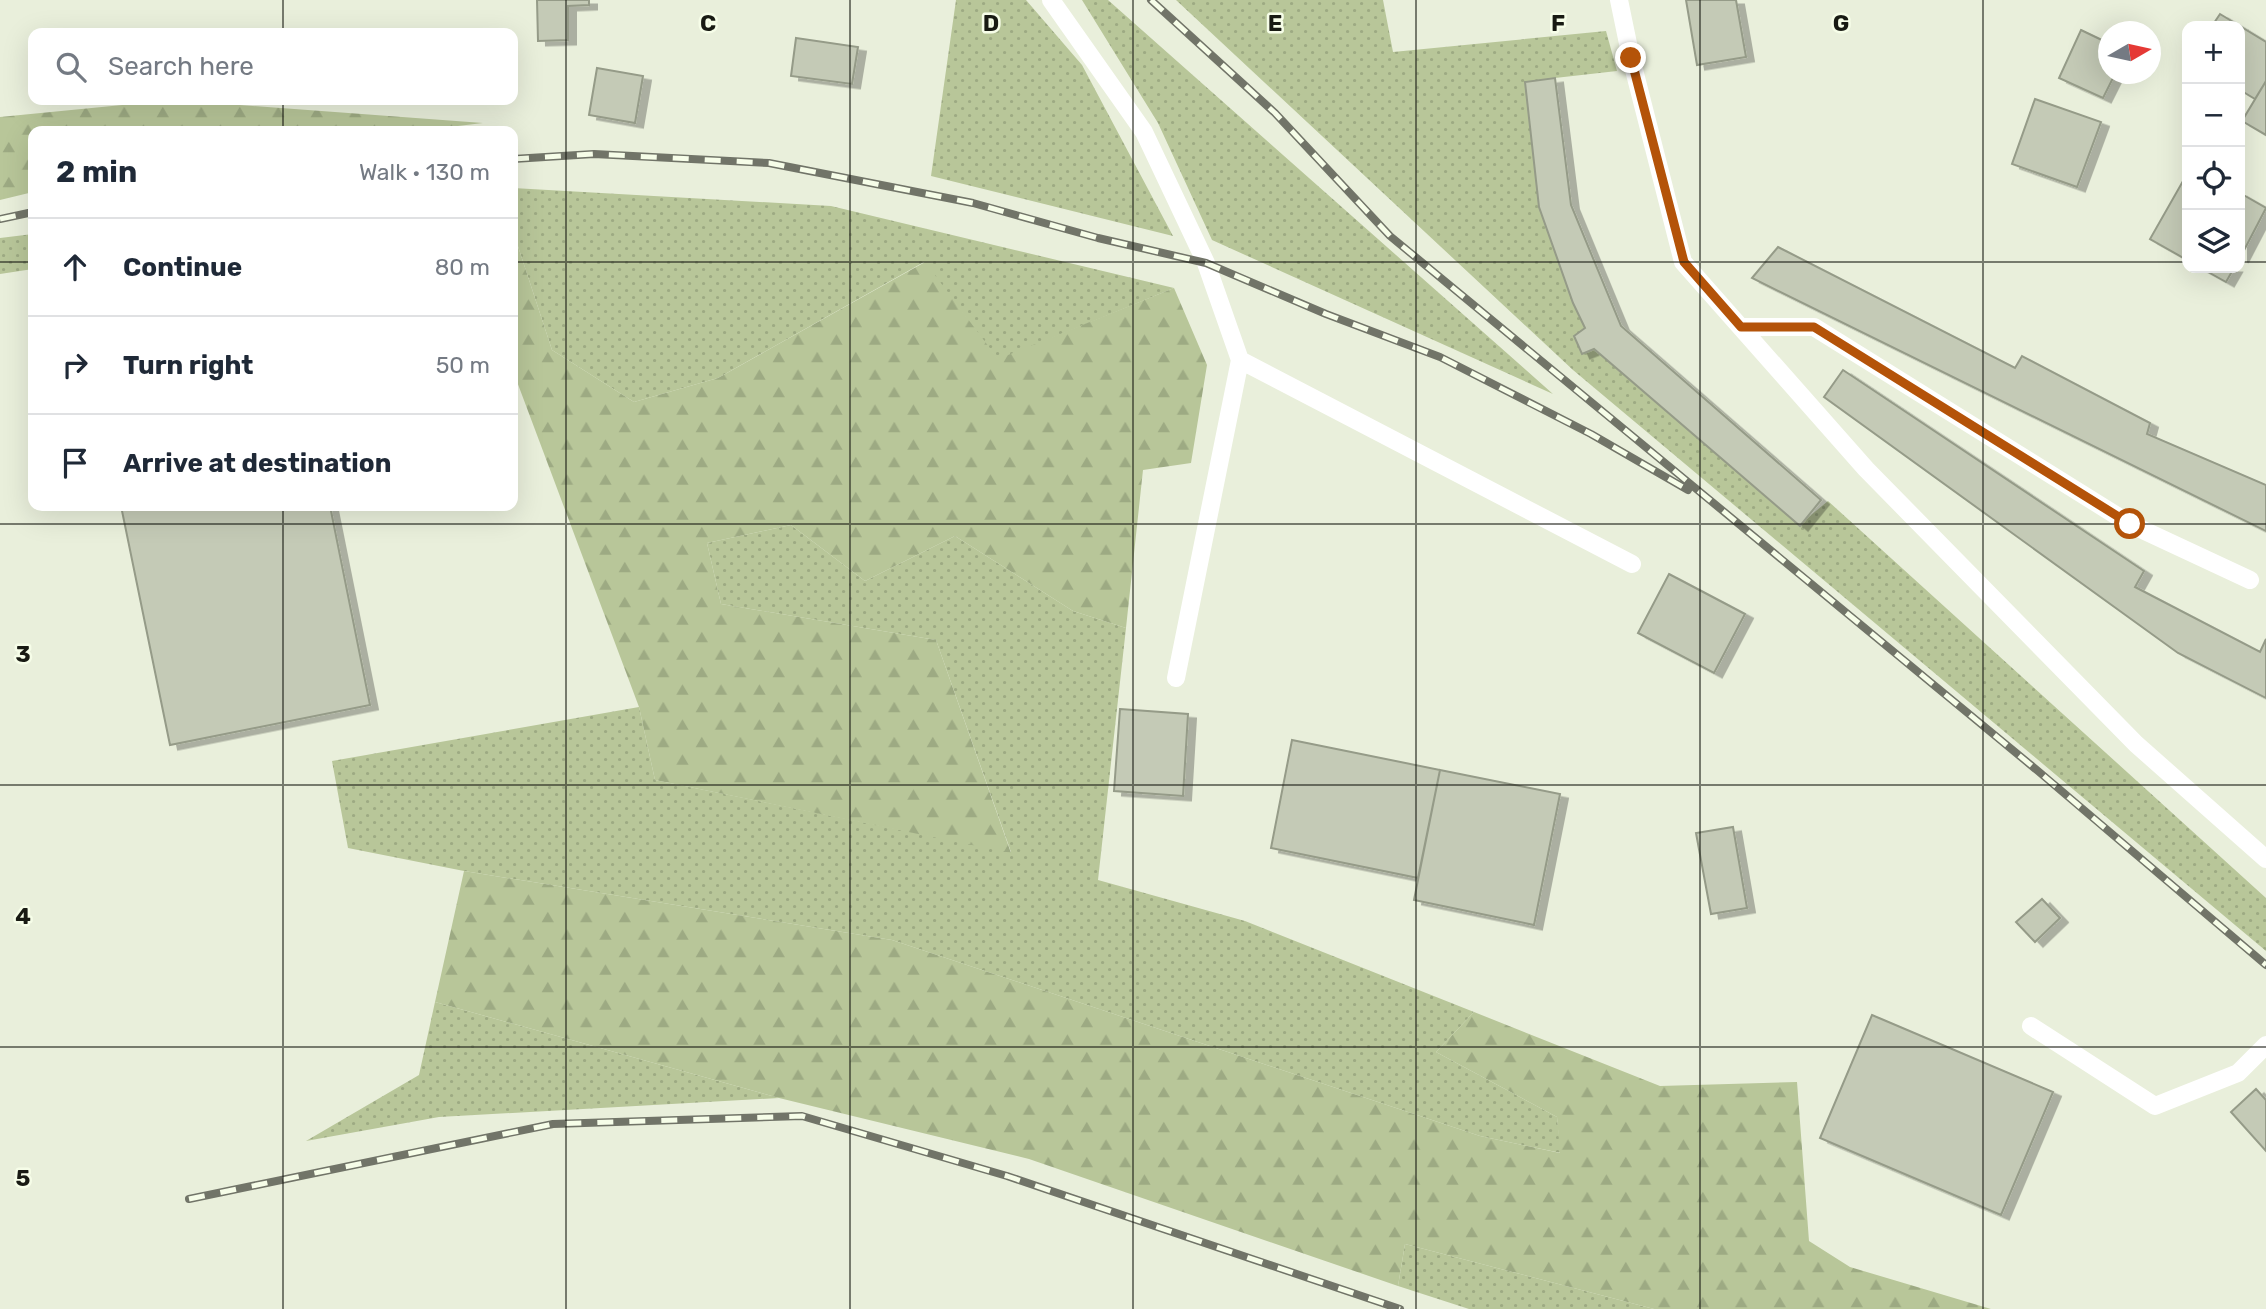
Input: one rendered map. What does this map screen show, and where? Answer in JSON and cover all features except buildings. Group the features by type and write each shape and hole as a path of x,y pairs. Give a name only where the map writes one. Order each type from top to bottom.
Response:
{"lane":[{"path":"1052,0 1144,132 1206,263 1240,360 1176,678"},
{"path":"1619,0 1631,58 1684,262 1866,469 2136,744 2266,859"},
{"path":"1741,327 1814,327 2130,524 2250,580"},
{"path":"1240,360 1632,564"},
{"path":"2031,1026 2155,1107 2238,1073 2266,1045"}],"green space":[{"path":"956,0 1026,0 1082,65 1173,236 931,176"},
{"path":"1082,0 1108,0 1553,394 1212,240 1158,123"},
{"path":"1176,0 1383,0 1393,52 1606,31 1617,71 1555,78 1539,207 1573,303 1585,328 1583,353 1594,349 1799,525 1828,501 2266,898 2266,951 1573,370"},
{"path":"122,105 240,105 483,123 458,126 28,126 28,193 0,200 0,117"},
{"path":"518,188 831,206 1174,288 998,360 924,262 718,378 634,402 552,350 518,246"},
{"path":"28,235 28,270 0,274 0,238"},
{"path":"518,246 552,350 634,402 718,378 925,262 998,359 1174,288 1207,365 1191,463 1143,470 1126,628 1073,611 955,536 865,581 791,525 707,543 721,604 936,640 1011,853 655,780 639,707 518,384"},
{"path":"791,525 865,581 955,536 1073,611 1126,628 1098,880 1245,921 1474,1012 1436,1052 1557,1117 1561,1153 1480,1136 892,940 464,871 348,848 332,761 639,707 655,780 1011,852 936,640 721,604 707,543"},
{"path":"464,871 892,940 1480,1136 1560,1153 1557,1117 1436,1052 1474,1012 1660,1086 1797,1082 1809,1241 1850,1267 1991,1309 1654,1309 1405,1244 1398,1286 1029,1159 779,1098 435,1002"},
{"path":"435,1002 779,1098 439,1117 306,1141 419,1075"},
{"path":"1405,1244 1654,1309 1469,1309 1398,1286"}],"railway":[{"path":"1151,0 1275,113 1390,236 2038,771 2266,965"},
{"path":"518,159 594,154 769,163 973,203 1098,238 1206,263 1326,314 1440,357 1591,434 1688,490"},
{"path":"0,219 28,213"},
{"path":"189,1199 553,1124 802,1116 1007,1176 1400,1309"}],"route":[{"path":"1631,58 1684,262 1741,327 1814,327 2130,524"}]}
